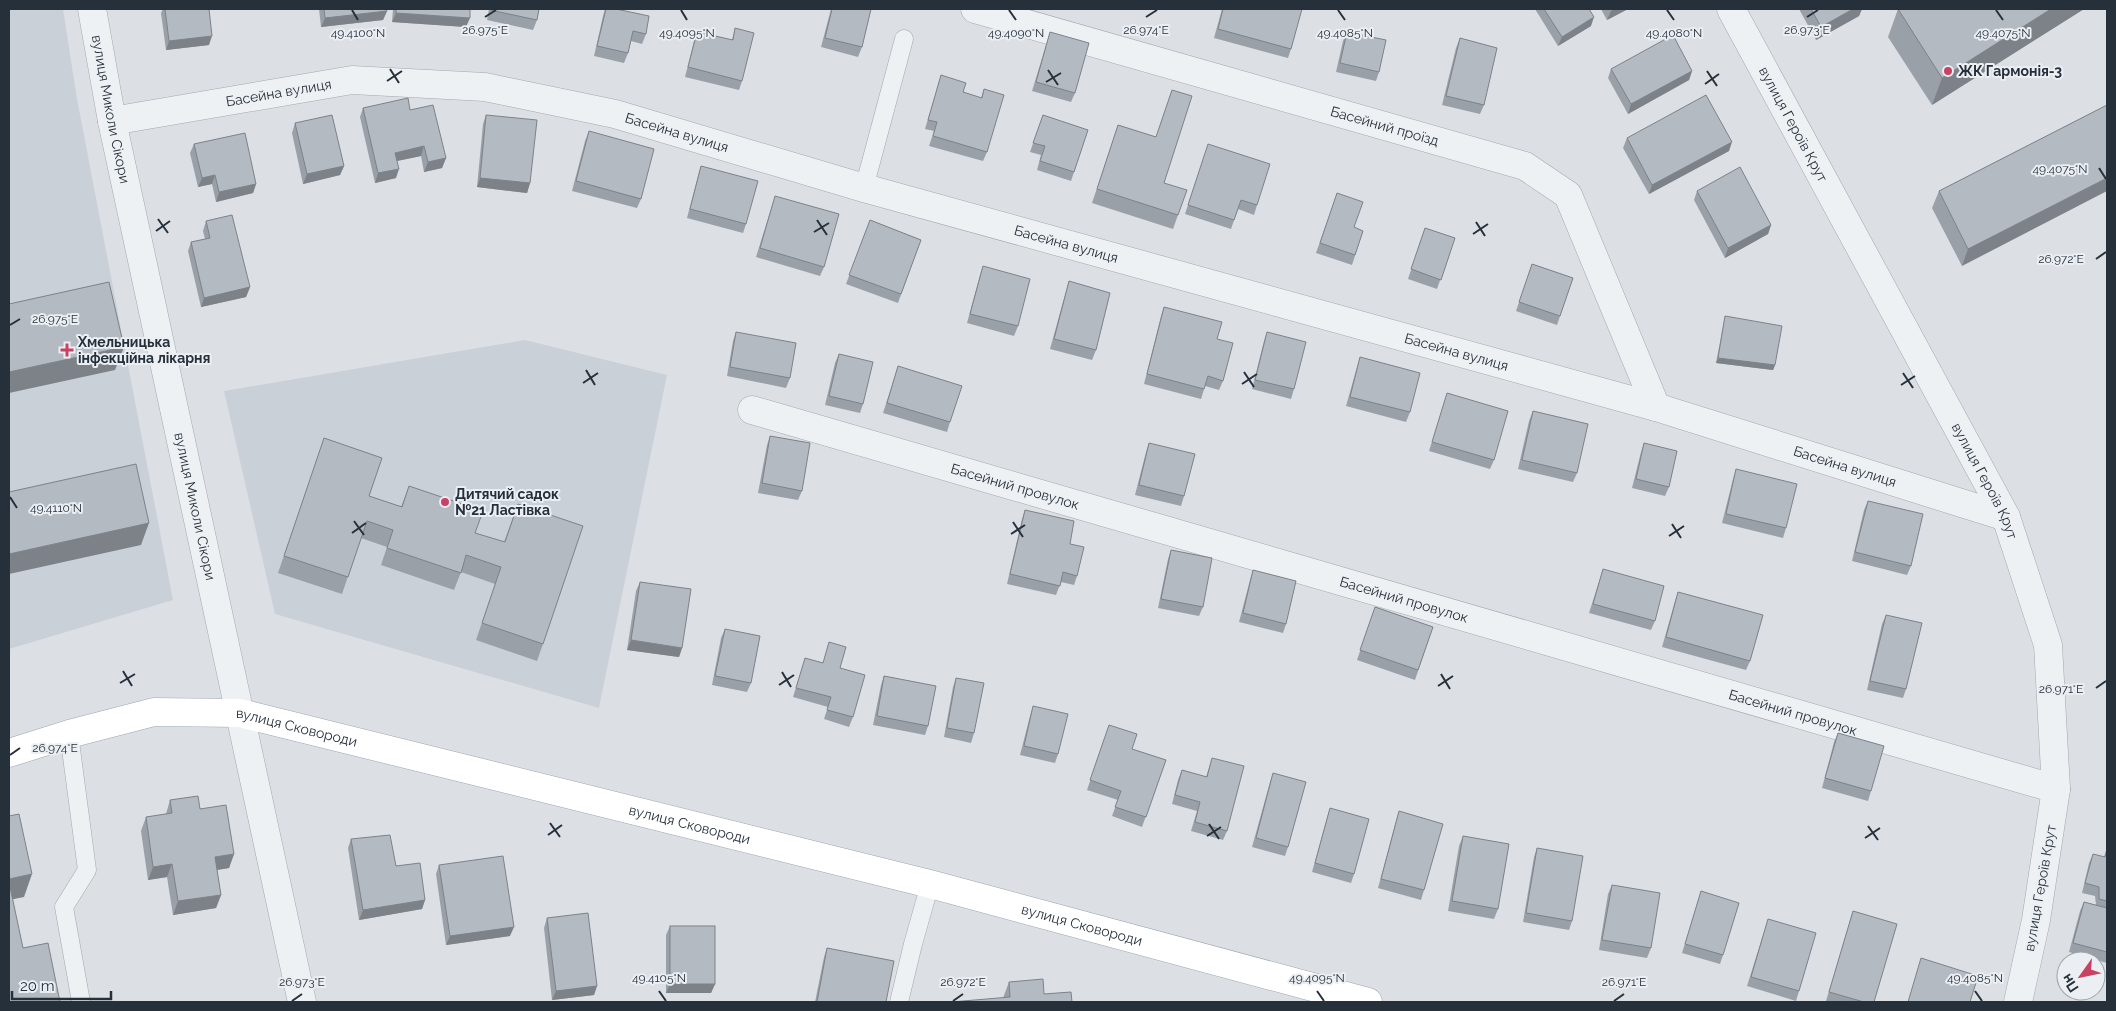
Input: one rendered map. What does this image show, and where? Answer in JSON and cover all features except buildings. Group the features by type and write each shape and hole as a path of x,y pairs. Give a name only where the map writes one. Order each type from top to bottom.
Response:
{"main road":[{"name":"вулиця Сковороди","path":"9,753 69,734 154,712 240,713 930,884 1368,1002"}],"street":[{"name":"вулиця Миколи Сікори","path":"92,9 112,121 302,1002"},
{"name":"Басейний проїзд","path":"975,9 1525,166 1568,195 1656,407"},
{"name":"вулиця Героїв Крут","path":"1731,9 2006,517 2048,645 2056,789 2036,920 2018,1002"},
{"name":"Басейна вулиця","path":"112,121 352,80 485,87 615,114 864,188 1656,407 2006,517"},
{"name":"Басейний провулок","path":"752,410 2056,789"}],"lane":[{"path":"864,188 904,39"},
{"path":"69,734 87,870 64,907 81,1002"},
{"path":"900,1002 913,944 930,884"}],"shaded area":[{"name":"Хмельницька інфекційна лікарня","path":"9,9 63,9 77,99 173,600 9,649"},
{"name":"Дитячий садок №21 Ластівка","path":"525,340 667,375 599,708 275,614 224,391"}],"place":[{"name":"ЖК Гармонія-3","path":"1948,71"},
{"name":"Хмельницька інфекційна лікарня","path":"67,350"},
{"name":"Дитячий садок №21 Ластівка","path":"445,502"}]}
